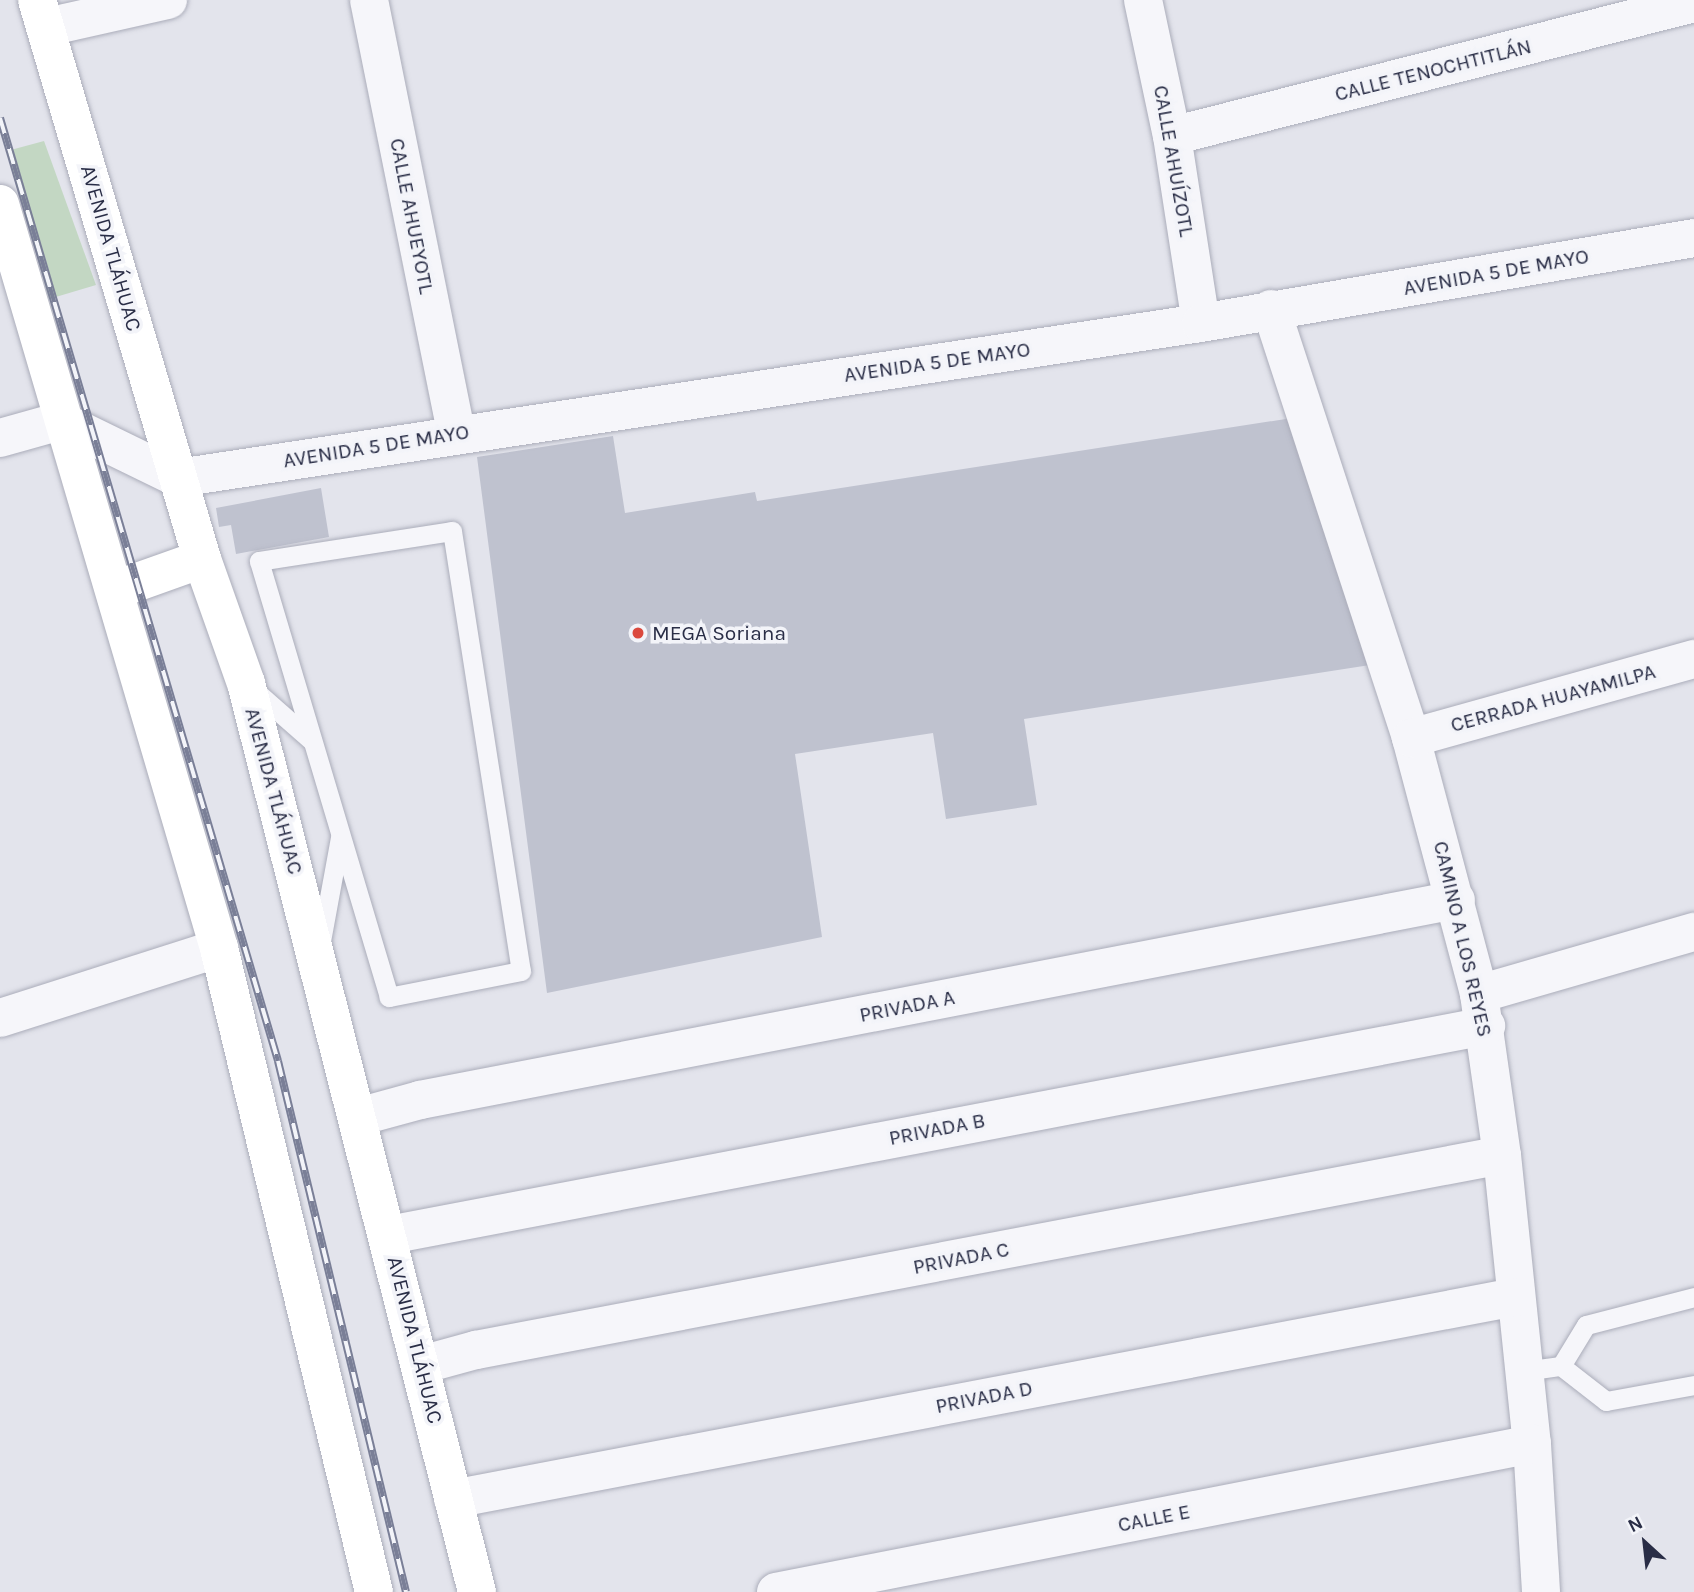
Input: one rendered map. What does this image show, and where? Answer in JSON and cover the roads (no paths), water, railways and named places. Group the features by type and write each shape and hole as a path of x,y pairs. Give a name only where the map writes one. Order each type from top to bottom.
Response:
{"main road":[{"name":"AVENIDA TLÁHUAC","path":"42,13 202,559 246,683 389,1235 477,1592"},
{"path":"0,204 61,421 115,590 219,948 374,1592"},
{"path":"115,590 202,559"}],"street":[{"path":"42,13 168,0"},
{"name":"CALLE AHUEYOTL","path":"369,0 456,433"},
{"name":"CALLE AHUÍZOTL","path":"1143,0 1172,136 1201,323"},
{"name":"CALLE TENOCHTITLÁN","path":"1172,136 1694,3"},
{"name":"AVENIDA 5 DE MAYO","path":"178,478 456,433 1201,323 1694,238"},
{"name":"CAMINO A LOS REYES","path":"1271,309 1411,737 1483,1010 1502,1155 1532,1444 1541,1592"},
{"path":"0,438 61,421 178,478"},
{"name":"CERRADA HUAYAMILPA","path":"1411,737 1694,659"},
{"name":"PRIVADA A","path":"358,1117 447,1094 1456,900"},
{"name":"PRIVADA B","path":"389,1235 1483,1010 1694,932"},
{"path":"0,1018 219,948"},
{"name":"PRIVADA C","path":"421,1365 476,1350 1502,1155"},
{"name":"PRIVADA D","path":"453,1499 1516,1297"},
{"name":"CALLE E","path":"776,1592 1532,1444"}],"lane":[{"path":"452,531 522,971 389,997 313,742 259,561 452,531"},
{"path":"246,683 313,742"},
{"path":"318,963 340,837"},
{"path":"1561,1366 1586,1325 1694,1297"},
{"path":"1524,1371 1561,1366 1606,1401 1694,1385"}],"railway":[{"path":"0,118 278,1061 406,1592"}],"place":[{"name":"MEGA Soriana","path":"638,633"}]}
